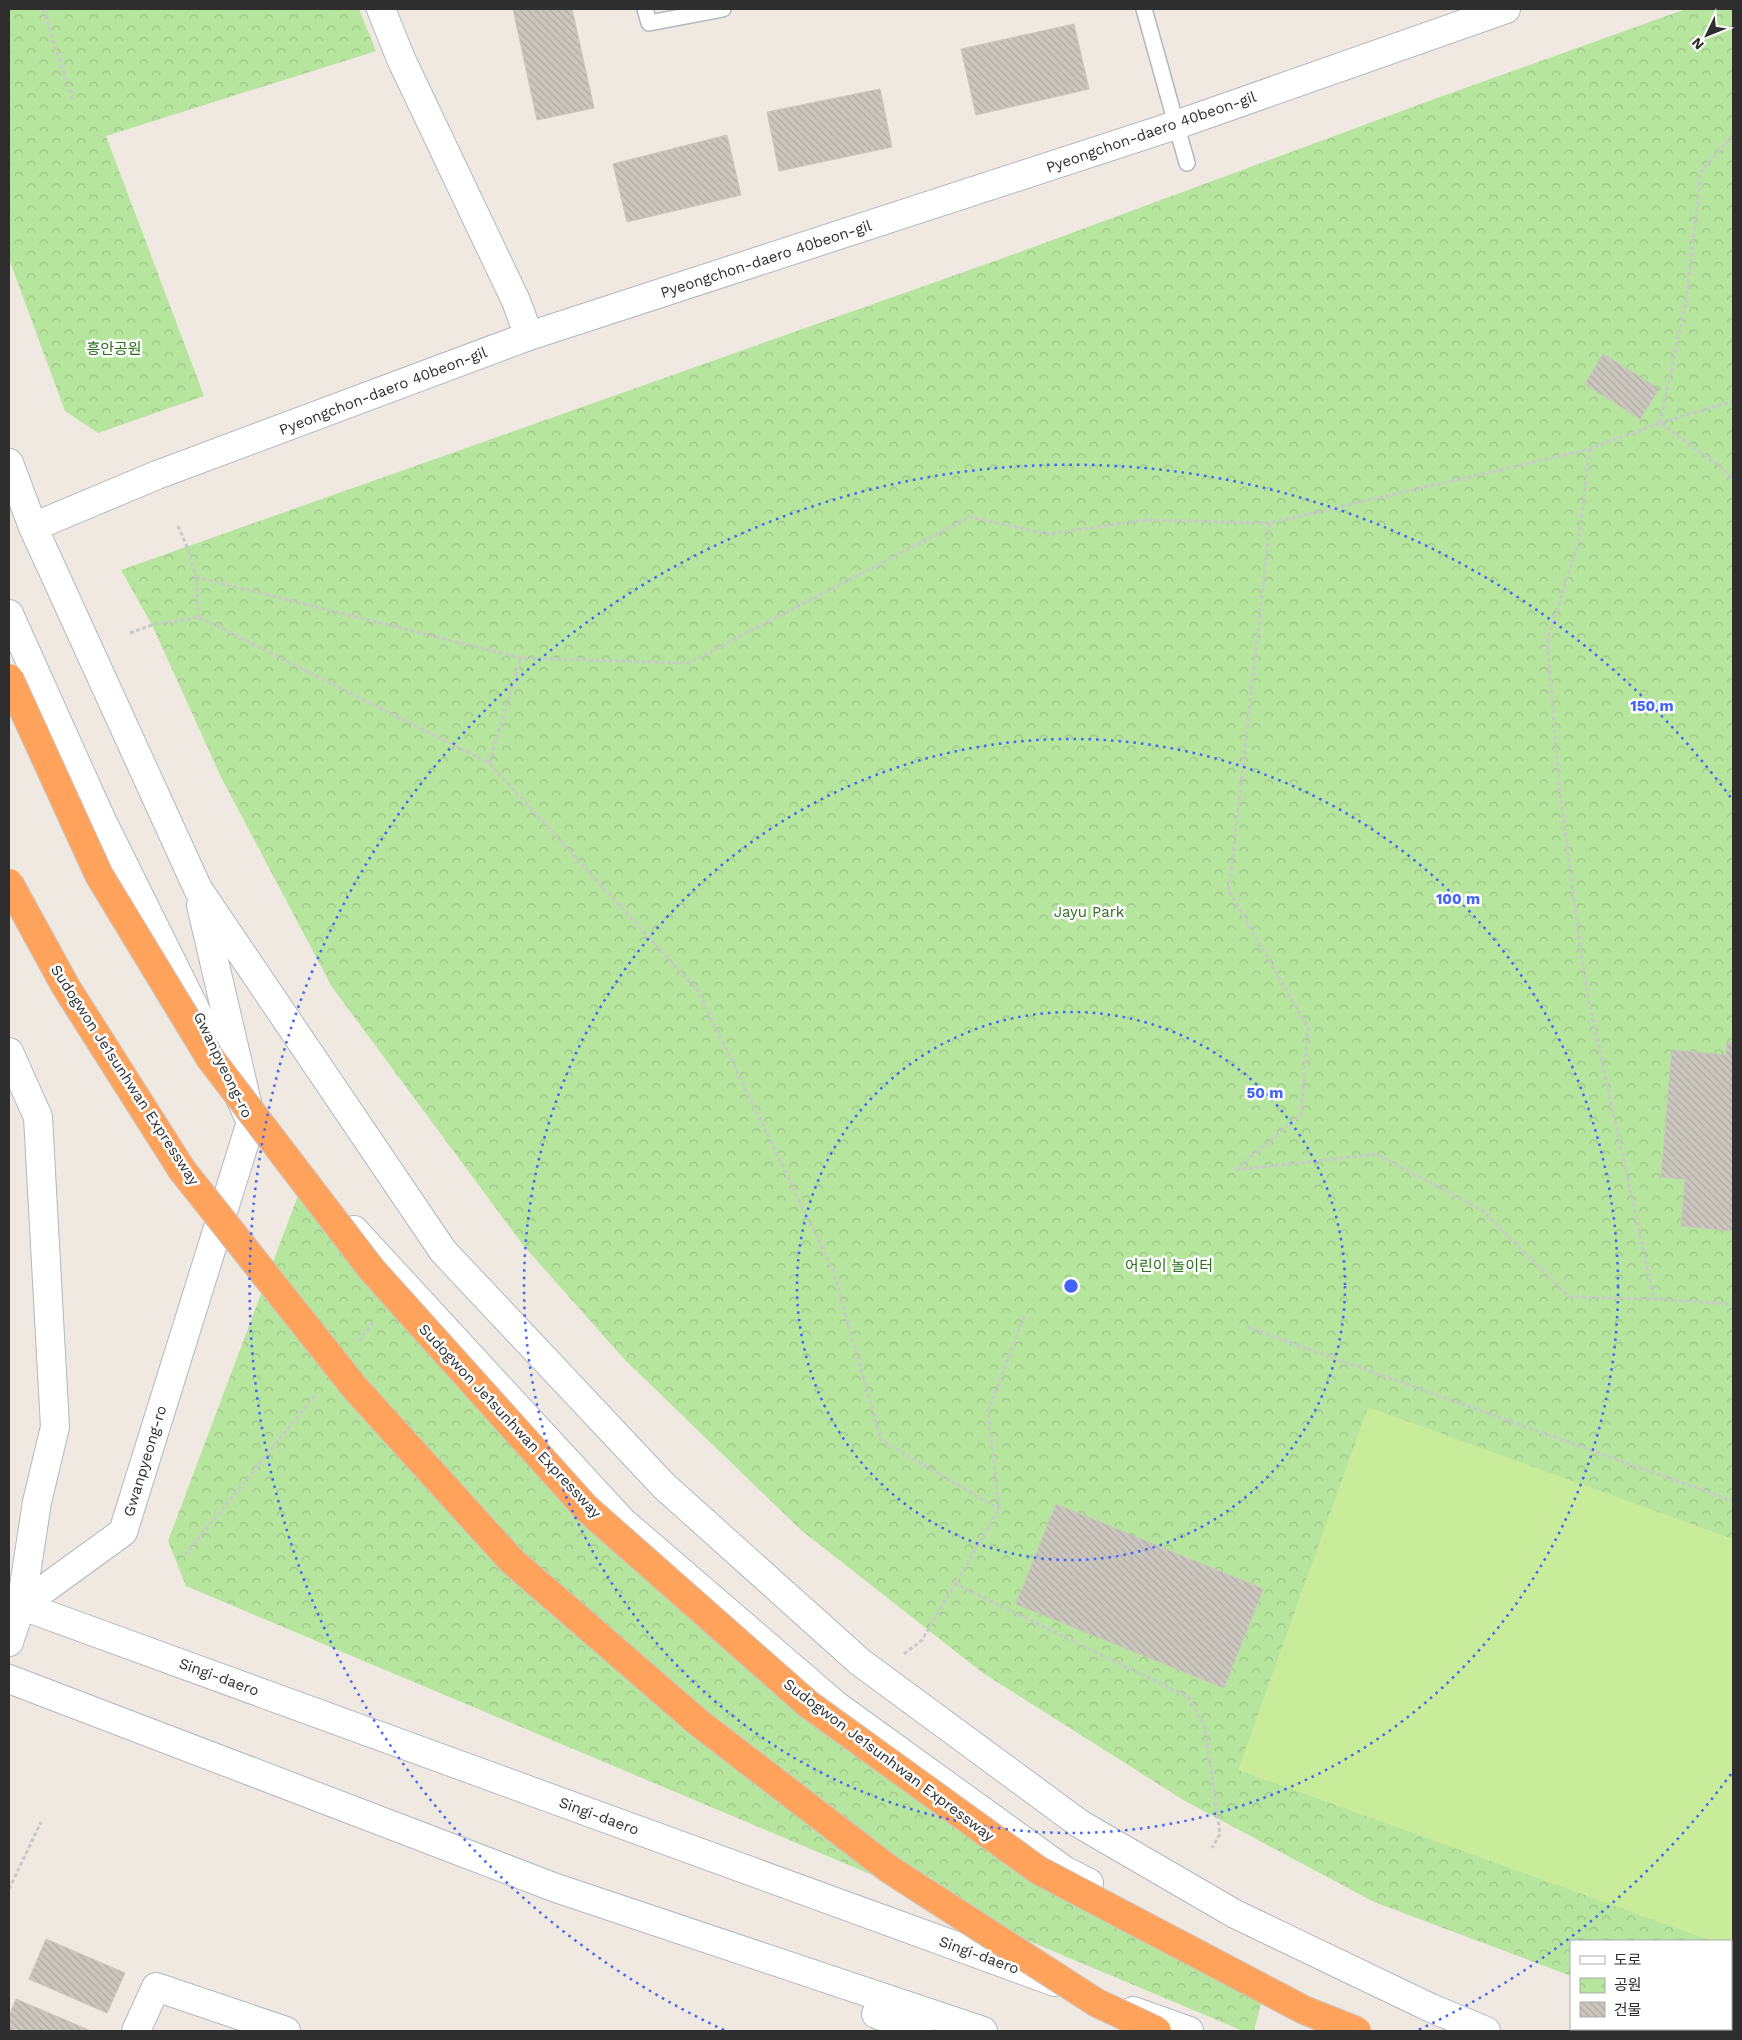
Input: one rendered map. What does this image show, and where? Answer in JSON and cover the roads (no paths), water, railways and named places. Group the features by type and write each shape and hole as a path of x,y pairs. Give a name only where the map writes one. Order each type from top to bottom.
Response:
{"highway":[{"name":"Sudogwon Je1sunhwan Expressway","path":"9,678 99,875 210,1058 372,1270 586,1508 808,1704 1038,1870 1304,2010 1356,2031"},
{"name":"Sudogwon Je1sunhwan Expressway","path":"9,883 66,987 182,1170 355,1388 512,1561 699,1723 889,1869 1097,2003 1157,2031"}],"street":[{"path":"381,9 401,59 516,301 529,336"},
{"name":"Pyeongchon-daero 40beon-gil","path":"33,527 157,476 529,336 1176,125 1506,9"},
{"path":"9,463 33,527 198,889 443,1250 664,1486 860,1662 1080,1824 1235,1914 1431,2008 1486,2031"},
{"name":"Gwanpyeong-ro","path":"9,614 102,821 251,1122 123,1532 15,1603"},
{"path":"198,889 251,1122 412,1291 622,1521 837,1706 1064,1870 1356,2031"},
{"path":"9,1052 38,1117 55,1427 15,1603 9,1642"},
{"path":"9,1062 38,1117"},
{"name":"Singi-daero","path":"15,1603 1189,2031"},
{"path":"9,1679 556,1888 920,2031"},
{"path":"556,1888 983,2031"},
{"path":"136,2031 156,1987 286,2031"}],"lane":[{"path":"646,9 649,23 723,9"},
{"path":"1144,9 1187,163"}],"park label":[{"name":"흥안공원","path":"114,349"},
{"name":"Jayu Park","path":"1089,912"},
{"name":"어린이 놀이터","path":"1169,1266"}]}
